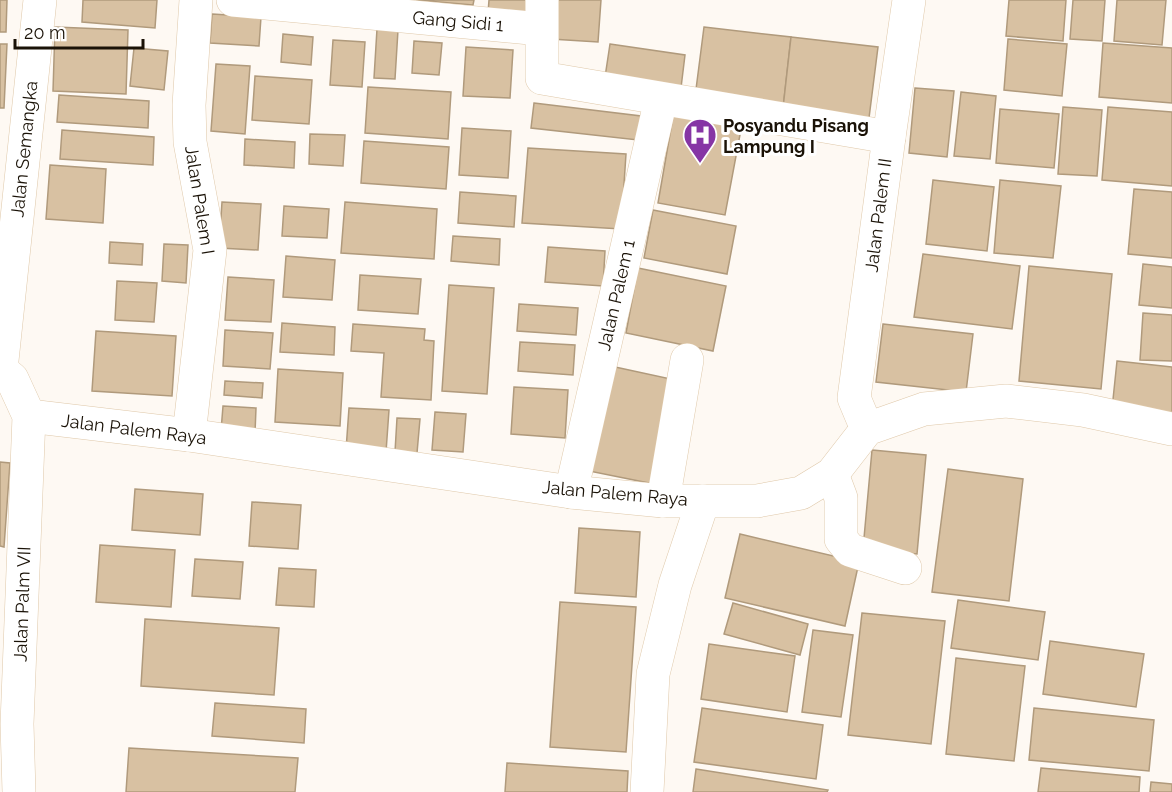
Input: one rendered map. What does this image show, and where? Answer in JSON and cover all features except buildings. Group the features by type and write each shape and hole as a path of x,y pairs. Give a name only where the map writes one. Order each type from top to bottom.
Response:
{"street":[{"name":"Jalan Semangka","path":"1,369 40,0"},
{"name":"Jalan Palem I","path":"189,435 210,250 190,142 189,105 196,0"},
{"name":"Gang Sidi 1","path":"232,0 541,14"},
{"name":"Jalan Palem II","path":"867,429 855,398 909,0"},
{"path":"541,14 542,78 889,137"},
{"name":"Jalan Palem 1","path":"571,492 661,99"},
{"path":"663,501 687,360"},
{"path":"1,369 12,379 29,416"},
{"path":"867,429 924,409 1006,401 1083,410 1172,429"},
{"name":"Jalan Palem Raya","path":"29,416 189,435 571,492 663,501 757,501 801,493 831,474 867,429"},
{"name":"Jalan Palm VII","path":"19,792 17,724 29,416"},
{"path":"831,474 841,498 842,539 850,550 905,568"},
{"path":"647,792 654,674 675,585 703,501"}],"place":[{"name":"Posyandu Pisang Lampung I","path":"700,164"}]}
